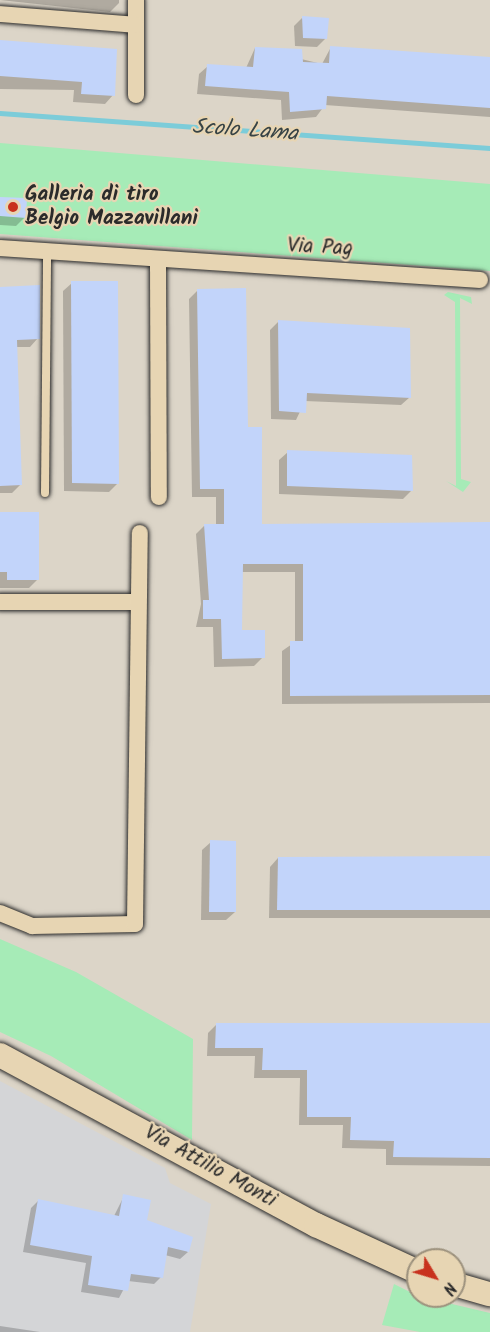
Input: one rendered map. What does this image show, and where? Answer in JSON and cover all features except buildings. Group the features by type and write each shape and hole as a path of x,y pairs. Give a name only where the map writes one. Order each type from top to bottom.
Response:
{"main road":[{"name":"Via Attilio Monti","path":"1,1056 316,1225 406,1266"},
{"path":"466,1287 490,1294"}],"street":[{"path":"136,0 136,95"},
{"path":"0,14 136,25"},
{"name":"Via Pag","path":"0,248 158,262 480,280"},
{"path":"158,262 159,497"},
{"path":"0,913 32,926 135,924 137,602 140,533"},
{"path":"0,602 137,602"}],"lane":[{"path":"45,493 47,251"}],"shaded area":[{"path":"0,1081 165,1168 170,1183 211,1204 190,1332 0,1332"}],"green space":[{"path":"0,143 490,184 490,271 0,234"},
{"path":"448,292 471,297 472,304 460,298 461,479 471,482 463,492 446,481 456,486 455,302 444,295"},
{"path":"0,939 76,972 193,1039 192,1140 51,1056 0,1032"},
{"path":"394,1284 406,1290 406,1308 466,1307 490,1313 490,1332 420,1332 382,1325"}],"waterway":[{"name":"Scolo Lama","path":"0,113 490,148"}],"place":[{"name":"Galleria di tiro Belgio Mazzavillani","path":"13,207"}]}
